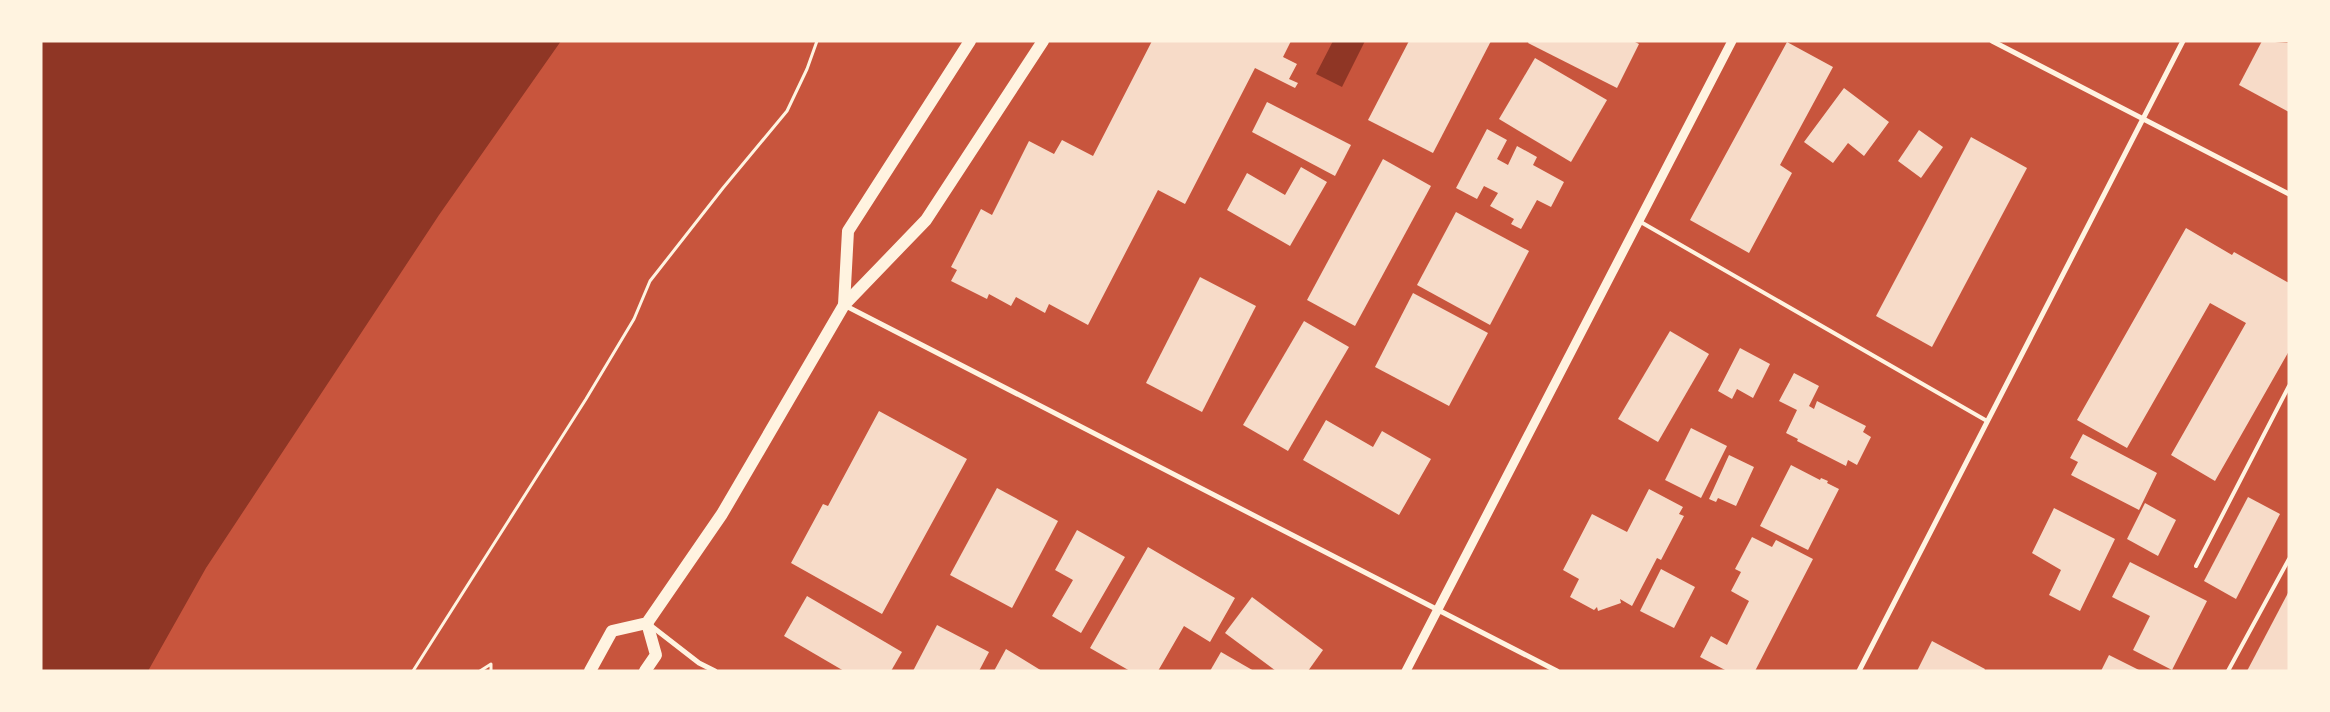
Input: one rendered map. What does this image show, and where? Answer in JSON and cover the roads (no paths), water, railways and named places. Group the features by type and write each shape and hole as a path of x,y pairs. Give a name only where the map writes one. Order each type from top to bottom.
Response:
{"main road":[{"path":"844,305 848,231 970,41"},
{"path":"590,671 612,631 647,623 722,514 844,305 926,220 1043,41"},
{"path":"645,671 656,655 647,623"}],"street":[{"path":"1406,671 1732,41"},
{"path":"1992,41 2289,194"},
{"path":"1859,671 2183,41"},
{"path":"844,305 1557,671"},
{"path":"647,623 699,662 716,671"}],"lane":[{"path":"1639,221 1988,421"},
{"path":"2196,566 2289,386"},
{"path":"2228,671 2289,559"}]}
